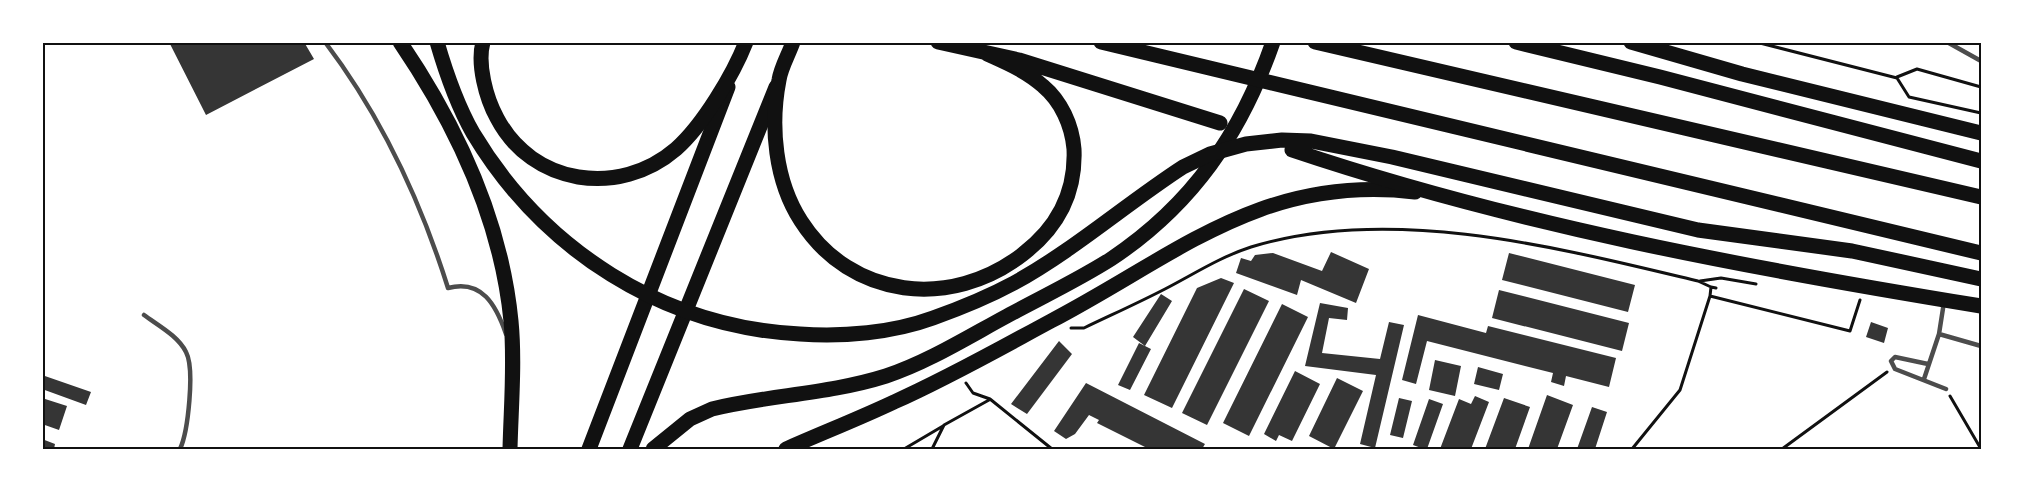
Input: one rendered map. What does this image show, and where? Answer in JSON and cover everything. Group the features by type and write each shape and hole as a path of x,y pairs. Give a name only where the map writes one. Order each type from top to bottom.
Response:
{"main road":[{"path":"400,42 447,119 467,158 483,198 505,281 512,322 510,449"},
{"path":"437,42 452,88 472,131 500,173 533,213 570,247 611,277 662,303 708,320 763,333 820,336 875,332 930,319 976,302 1015,283 1164,180 1209,154 1246,144 1282,140 1311,141 1392,157 1698,230 1852,250 1981,279"},
{"path":"483,42 485,82 491,107 504,132 520,151 544,167 568,177 601,180 626,176 654,163 676,148 705,114 743,49"},
{"path":"938,42 1019,60 1220,123"},
{"path":"1101,42 1981,253"},
{"path":"653,449 690,419 712,409 860,383 908,367 1110,260 1141,238 1171,211 1223,148 1246,111 1273,42"},
{"path":"1315,42 1981,197"},
{"path":"1516,42 1660,76 1981,161"},
{"path":"1631,42 1694,61 1981,133"},
{"path":"589,449 743,49"},
{"path":"630,449 791,49"},
{"path":"779,80 775,145 781,179 794,211 809,233 831,255 855,272 885,284 905,288 946,289 980,280 1012,263 1035,244 1066,202 1075,170 1073,139 1062,108 1044,87 1022,70 987,54"},
{"path":"1292,150 1426,194 1687,255 1981,306"},
{"path":"786,449 895,402 947,376 1072,310 1227,221 1256,209 1331,191 1386,189 1426,194"}],"lane":[{"path":"325,42 351,76 390,143 423,214 448,288 469,286 488,296 498,311 511,350"},
{"path":"1947,42 1981,61"},
{"path":"1670,47 1694,61"},
{"path":"1924,379 1939,334 1944,300"},
{"path":"144,315 174,338 189,359 186,428 180,449"},
{"path":"1939,334 1981,346"},
{"path":"1928,364 1894,357 1891,361 1895,369 1946,389"}],"path":[{"path":"1756,42 1897,78 1917,69 1981,87"},
{"path":"1821,66 1822,59"},
{"path":"1897,78 1909,97 1981,113"},
{"path":"1063,332 1072,327 1083,328 1166,288 1218,259 1250,247 1279,239 1352,229 1384,229 1527,242 1687,279 1716,288"},
{"path":"1632,449 1680,390 1711,287"},
{"path":"1710,296 1753,304 1850,331 1858,300 1869,302"},
{"path":"1779,313 1781,306"},
{"path":"1782,449 1883,373 1895,369"},
{"path":"958,388 976,378"},
{"path":"966,383 977,396 990,399 1052,449"},
{"path":"1946,389 1981,449"},
{"path":"904,449 990,399"},
{"path":"932,449 944,425"}],"building":[{"path":"169,42 304,42 314,59 206,115"},
{"path":"1331,252 1369,269 1356,303 1301,280 1297,295 1236,273 1241,258 1251,261 1255,255 1273,253 1322,271"},
{"path":"1509,253 1635,285 1628,312 1502,280"},
{"path":"1221,278 1234,283 1172,408 1144,395 1197,288"},
{"path":"1244,289 1269,301 1207,425 1182,413"},
{"path":"1499,290 1629,323 1622,351 1492,318"},
{"path":"1161,294 1172,301 1145,346 1133,337"},
{"path":"1320,303 1348,308 1347,320 1329,318 1322,353 1380,359 1389,322 1404,325 1375,448 1360,444 1376,375 1305,366"},
{"path":"1282,304 1308,317 1249,436 1223,423"},
{"path":"1418,315 1486,333 1488,326 1616,358 1609,387 1566,376 1564,386 1551,382 1553,373 1427,341 1416,384 1402,380"},
{"path":"1871,322 1888,328 1884,343 1866,337"},
{"path":"1059,341 1072,354 1027,414 1011,404"},
{"path":"1139,343 1151,349 1130,390 1118,385"},
{"path":"1435,360 1461,366 1455,396 1429,390"},
{"path":"1478,367 1503,374 1499,390 1474,384"},
{"path":"1295,371 1320,384 1292,441 1279,435 1276,441 1264,434"},
{"path":"42,375 91,392 86,405 42,389"},
{"path":"1337,378 1363,391 1334,449 1309,436"},
{"path":"1086,383 1205,444 1202,449 1149,449 1097,423 1099,420 1089,415 1075,434 1066,439 1054,431"},
{"path":"1547,395 1573,405 1557,449 1528,449"},
{"path":"1475,396 1489,402 1471,449 1440,449 1459,399 1471,404"},
{"path":"42,398 67,406 59,430 42,424"},
{"path":"1399,398 1412,401 1403,438 1390,435"},
{"path":"1504,398 1530,407 1515,449 1485,449"},
{"path":"1429,399 1443,404 1427,449 1424,449 1413,445"},
{"path":"1592,407 1607,412 1595,449 1577,449"},
{"path":"42,439 55,444 54,449 42,449"}]}
